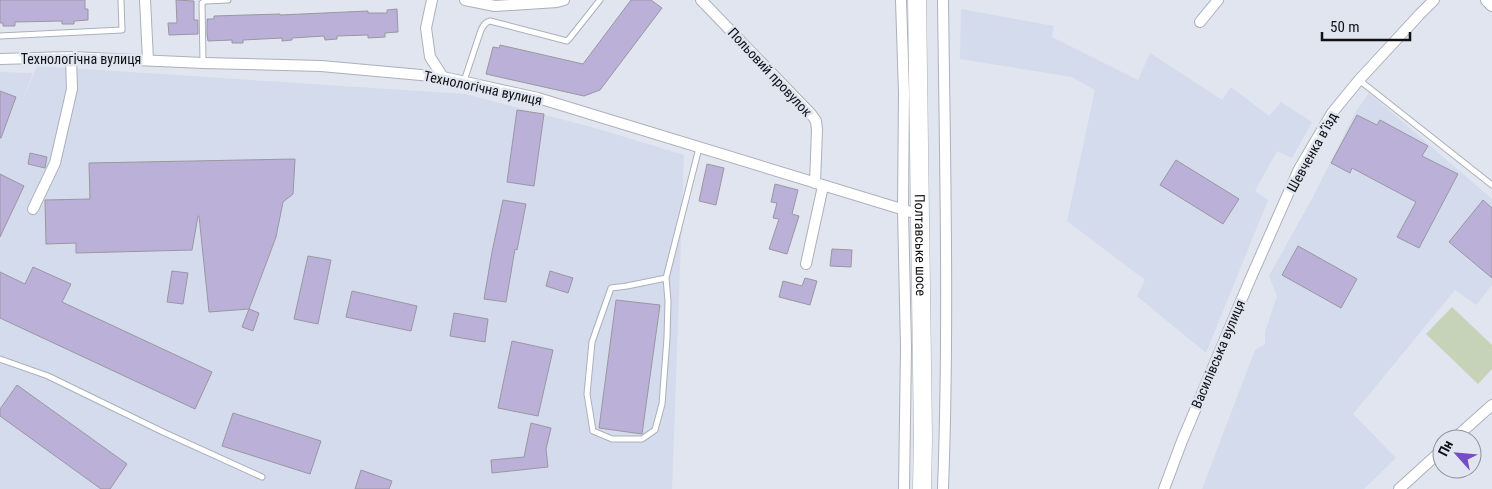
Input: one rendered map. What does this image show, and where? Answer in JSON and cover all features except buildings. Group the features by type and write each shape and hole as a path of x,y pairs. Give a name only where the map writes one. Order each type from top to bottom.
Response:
{"highway":[{"name":"Полтавське шосе","path":"917,0 921,215 922,489"}],"street":[{"path":"145,0 148,60"},
{"path":"432,0 426,28 430,57 443,77"},
{"path":"465,0 495,6 564,0"},
{"name":"Польовий провулок","path":"701,0 816,121 819,184 806,264"},
{"path":"901,0 904,93 906,348 904,489"},
{"path":"943,0 945,434 943,489"},
{"path":"1200,22 1218,0"},
{"name":"Шевченка в’їзд","path":"1277,220 1299,170 1332,113 1434,0"},
{"path":"1487,0 1492,5"},
{"path":"32,209 55,163 72,89 71,57"},
{"name":"Технологічна вулиця","path":"0,59 71,57 321,66 443,77 538,98 921,215"},
{"name":"Василівська вулиця","path":"1164,489 1238,308 1277,220"},
{"path":"1465,429 1492,405"},
{"path":"1406,487 1432,460"}],"lane":[{"path":"0,36 122,30 121,0"},
{"path":"203,63 202,2 228,0"},
{"path":"464,82 481,30 487,22 490,21 567,40 600,0"},
{"path":"1360,80 1492,185"},
{"path":"666,278 611,288 592,342 587,394 592,431 612,439 642,439 655,430 662,404 667,347 668,301 666,278 699,148"},
{"path":"0,359 48,376 163,432 262,477"}],"shaded area":[{"path":"961,9 1054,26 1052,37 1138,80 1150,53 1222,100 1231,87 1269,116 1281,102 1312,122 1292,158 1277,151 1255,191 1268,200 1206,353 1137,296 1145,280 1067,221 1095,90 1072,77 960,59"},
{"path":"37,66 465,94 595,128 684,155 672,489 0,489 0,72 33,73 19,109"},
{"path":"1369,93 1492,199 1492,285 1476,305 1455,290 1353,414 1396,458 1364,489 1202,489 1255,350 1265,344 1265,332 1277,296 1269,276 1313,197 1356,111"}],"green space":[{"path":"1452,307 1492,345 1492,369 1478,384 1426,334"}]}
